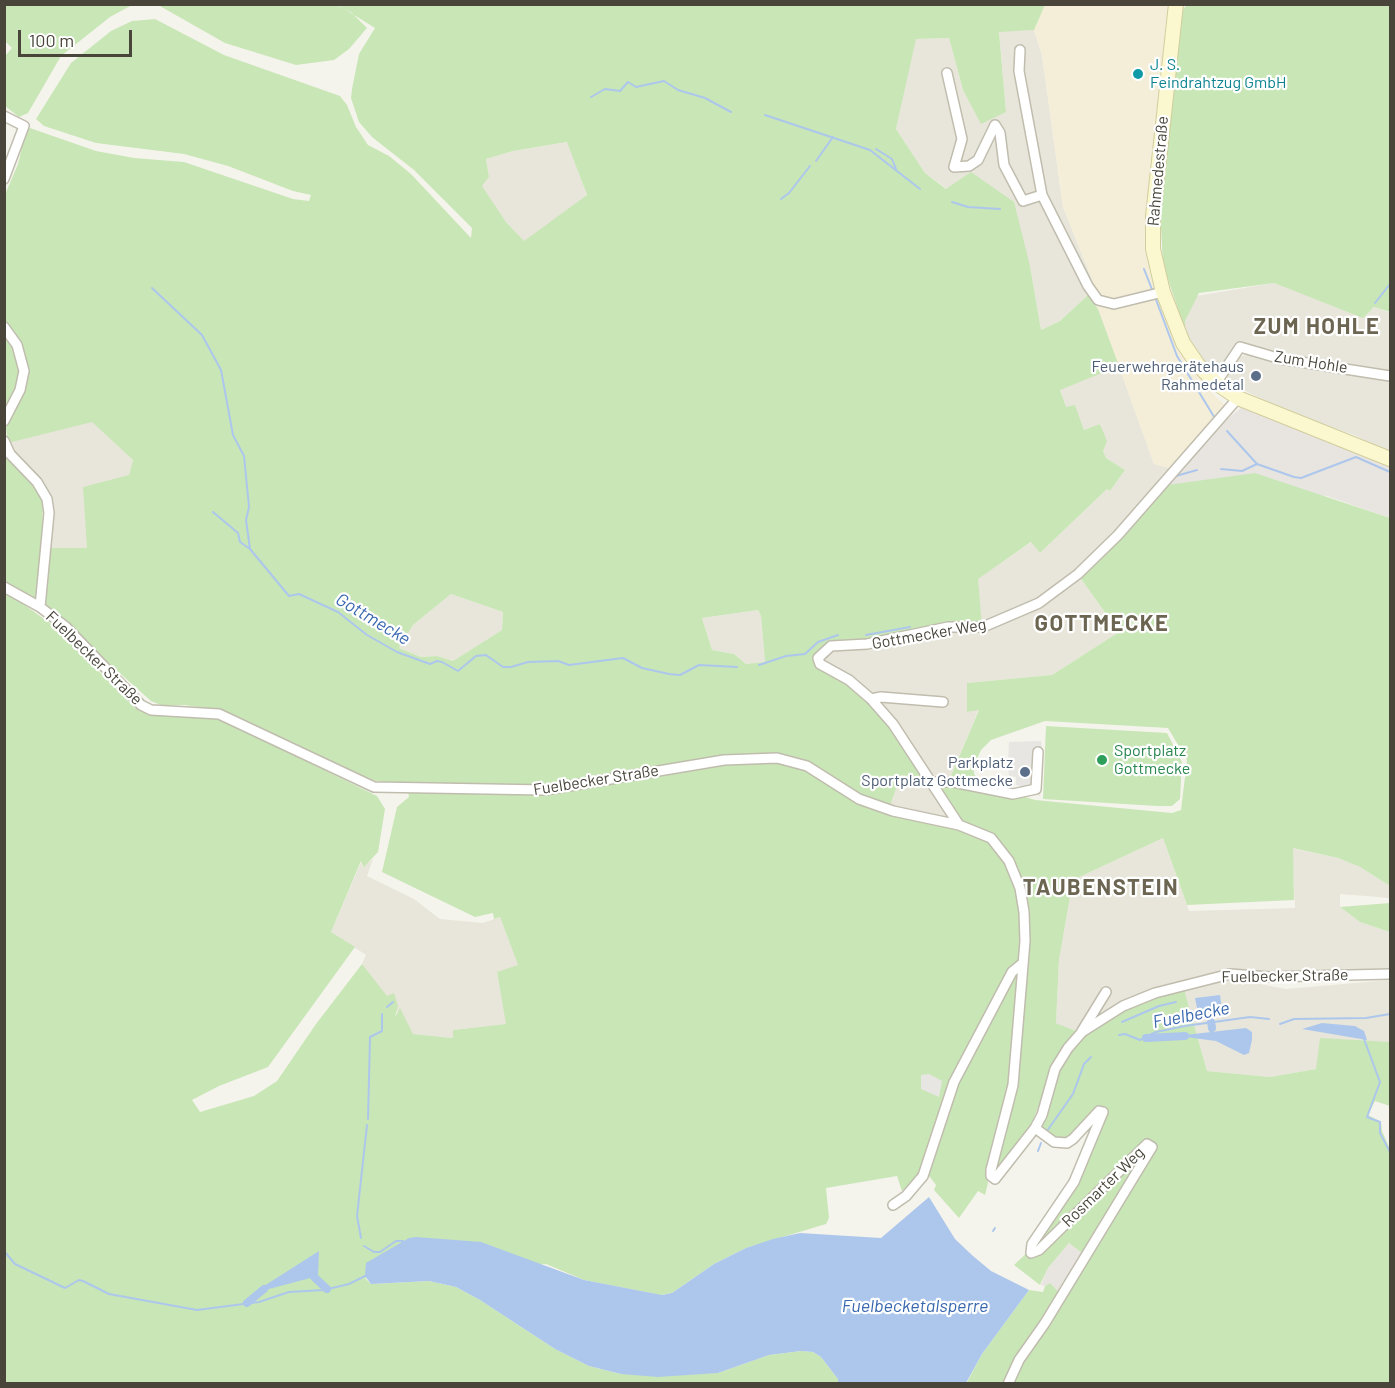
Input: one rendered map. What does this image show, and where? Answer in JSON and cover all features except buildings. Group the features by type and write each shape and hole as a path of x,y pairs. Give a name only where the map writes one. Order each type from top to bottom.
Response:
{"main road":[{"name":"Rahmedestraße","path":"1176,4 1153,216 1156,293 1183,343 1198,365 1216,383 1238,398 1390,459"}],"street":[{"path":"1020,50 1019,71 1042,195 1076,266 1098,300 1114,304 1156,293"},
{"path":"947,73 962,140 954,167 960,169 978,160 995,125 1000,133 1004,165 1023,201 1042,195"},
{"path":"4,116 24,126 4,180"},
{"path":"4,327 17,345 24,371 20,390 4,421"},
{"name":"Zum Hohle","path":"1216,383 1240,347 1281,359 1390,376"},
{"name":"Gottmecker Weg","path":"959,825 906,741 871,699 849,680 820,664 818,658 831,646 867,644 948,627 983,627 1039,603 1078,574 1119,535 1238,398"},
{"path":"4,441 10,454 37,482 49,507 40,607"},
{"name":"Fuelbecker Straße","path":"4,587 40,607 66,627 141,705 151,710 219,714 374,787 545,790 724,760 777,759 807,766 859,799 893,811 959,825 991,838 1001,849 1015,875 1024,912 1023,963 1013,1085 991,1170 995,1179 1035,1128 1042,1115 1055,1069 1082,1032 1123,1006 1144,997 1230,974 1269,977 1390,974"},
{"path":"871,699 881,697 943,702"},
{"path":"930,782 953,782 1012,794 1036,789 1038,752"},
{"path":"893,1205 906,1196 923,1176 954,1082 1012,972 1023,963"},
{"path":"1082,1032 1106,992"},
{"name":"Rosmarter Weg","path":"1008,1383 1019,1360 1045,1323 1152,1147 1147,1144 1039,1250 1031,1253 1032,1244 1074,1182 1103,1112 1099,1111 1067,1143 1054,1142 1035,1128"}],"shaded area":[{"path":"1045,5 1174,5 1145,250 1159,299 1182,354 1212,393 1227,407 1169,468 1154,464 1098,309 1088,295 1092,279 1063,207 1042,55 1034,30"},
{"path":"1034,30 1042,55 1063,207 1092,279 1088,295 1060,321 1041,330 1030,266 947,189 925,173 896,129 915,39 949,38 963,90 1006,112 999,31"},
{"path":"568,142 587,196 524,242 506,222 481,186 489,177 486,159 513,151"},
{"path":"1274,283 1362,317 1375,307 1390,313 1390,374 1286,358 1238,342 1218,372 1214,371 1200,358 1185,329 1185,321 1196,296"},
{"path":"1252,354 1390,379 1390,453 1354,435 1291,413 1227,382 1226,378 1237,357"},
{"path":"1119,366 1154,464 1169,468 1115,532 1075,572 1038,600 982,625 977,579 1032,542 1040,553 1107,489 1110,491 1125,470 1106,458 1103,451 1101,424 1084,430 1075,406 1066,408 1060,389"},
{"path":"1242,407 1390,467 1390,518 1327,496 1167,485 1221,424"},
{"path":"92,421 133,460 129,475 88,548 47,548 52,510 8,443"},
{"path":"1079,576 1119,632 1052,675 967,683 967,712 979,709 950,778 934,779 929,776 898,724 825,661 826,655 833,648 949,629 983,629"},
{"path":"451,594 503,612 502,630 453,661 437,656 421,657 399,648 413,625"},
{"path":"758,610 761,616 765,662 746,664 734,654 712,650 702,618"},
{"name":"Parkplatz Sportplatz Gottmecke","path":"1041,741 1040,796 1032,792 1032,788 1016,785 1016,777 1009,776 1008,767 1009,742"},
{"path":"901,775 925,780 947,813 948,820 890,806"},
{"path":"1163,838 1189,911 1295,908 1292,848 1338,858 1360,867 1390,886 1390,898 1340,894 1340,907 1360,922 1390,932 1390,968 1300,972 1225,971 1143,992 1112,1007 1076,1031 1056,1023 1059,960 1073,880"},
{"path":"373,859 367,876 414,899 440,919 483,923 500,917 519,967 497,973 507,1024 453,1030 453,1038 413,1034 362,964 366,955 331,932 362,860 364,866"},
{"path":"1233,979 1286,989 1390,980 1390,1042 1316,1069 1270,1077 1207,1071 1184,989"},
{"path":"929,1074 942,1081 939,1097 921,1089 921,1075"},
{"path":"1069,1243 1083,1254 1060,1293 1050,1283 1045,1286 1041,1285 1048,1268"}],"green space":[{"path":"5,4 337,5 352,13 367,28 349,49 334,60 296,65 225,43 158,5 132,5 110,17 61,56 28,113 19,117 5,106 5,56 12,48 5,41"},
{"path":"1188,4 1390,5 1390,312 1374,307 1363,318 1274,283 1199,293 1185,321 1185,329 1163,265 1160,210 1183,9"},
{"path":"338,5 1045,5 1034,30 999,32 1006,112 981,124 963,90 949,38 916,39 896,129 925,173 946,189 971,172 1014,202 1030,266 1041,330 1060,321 1088,295 1098,309 1119,366 1060,390 1066,407 1075,405 1084,430 1100,424 1107,441 1103,451 1106,458 1125,470 1110,491 1107,489 1040,553 1031,542 978,579 982,625 864,642 835,643 816,655 882,715 925,780 901,775 890,806 987,838 1012,875 1019,908 1021,942 1010,1081 986,1174 988,1183 985,1195 978,1191 959,1218 934,1190 936,1185 930,1177 923,1172 902,1191 897,1176 826,1188 829,1218 826,1224 746,1248 714,1264 672,1293 661,1295 584,1280 546,1264 365,1278 371,1284 429,1281 456,1287 555,1349 589,1366 621,1374 718,1373 769,1355 801,1351 813,1352 821,1357 838,1379 838,1383 5,1383 5,591 54,626 135,708 154,715 219,718 377,796 385,809 378,852 364,867 361,861 331,932 355,947 268,1067 219,1086 192,1100 200,1112 254,1096 277,1081 316,1024 362,964 387,996 394,993 398,1006 395,1017 400,1008 413,1034 453,1038 453,1030 506,1024 497,972 518,965 500,917 494,919 493,913 475,917 382,872 397,807 409,797 407,785 363,779 221,710 184,705 163,706 151,701 50,611 46,605 47,548 87,548 83,487 129,475 133,460 92,422 8,443 6,428 27,371 27,361 17,338 5,323 4,197 18,164 27,127 96,151 134,158 184,162 293,199 309,201 311,195 293,191 228,166 184,154 96,143 44,126 36,119 71,63 111,31 132,21 155,19 224,55 340,96 368,145 389,156 411,174 471,238 472,228 414,170 372,137 359,122 351,98 352,89 359,54 375,28","holes":["567,142 587,195 524,241 506,222 482,186 489,177 486,159 513,151","451,594 503,612 502,630 453,661 437,656 421,657 399,648 413,625","758,610 761,616 765,662 746,664 734,654 712,650 702,618"]},
{"path":"5,332 10,339 21,370 15,393 5,413"},
{"path":"4,451 37,487 43,498 41,586 39,596 33,600 5,583"},
{"path":"1255,473 1390,518 1390,886 1360,867 1338,858 1293,848 1294,900 1187,905 1163,838 1073,880 1059,960 1056,1023 1076,1031 1052,1068 1033,1121 1003,1164 995,1169 1016,1082 1024,891 991,835 962,821 939,789 952,785 1016,799 1019,795 1035,800 1172,813 1181,810 1187,760 1168,728 1045,721 991,740 981,750 974,766 974,774 978,779 973,782 950,778 979,710 967,712 967,683 1052,675 1119,632 1079,576 1167,485"},
{"name":"Sportplatz Gottmecke","path":"1046,726 1167,733 1182,762 1180,799 1172,806 1157,806 1043,799"},
{"path":"1390,903 1390,932 1360,922 1340,907"},
{"path":"1184,989 1207,1071 1270,1077 1316,1069 1320,1038 1390,1042 1390,1106 1375,1101 1368,1115 1381,1122 1382,1131 1390,1149 1390,1383 966,1384 982,1354 1029,1290 1043,1292 1045,1286 1050,1283 1060,1293 1083,1254 1069,1243 1048,1268 1040,1285 1014,1265 1037,1243 1057,1214 1105,1109 1099,1107 1067,1140 1055,1139 1041,1128 1061,1063 1077,1043 1107,1019 1135,1005"}],"water":[{"path":"1220,995 1222,1009 1198,1013 1195,998"},
{"path":"1322,1023 1355,1026 1364,1031 1367,1040 1302,1029"},
{"path":"1246,1028 1252,1032 1252,1040 1249,1053 1244,1055 1216,1041 1185,1037 1185,1035"},
{"name":"Fuelbecketalsperre","path":"929,1197 955,1239 973,1256 991,1271 1029,1290 982,1354 966,1383 838,1383 838,1379 821,1357 813,1352 801,1351 769,1355 718,1373 658,1377 621,1374 589,1366 555,1349 456,1287 429,1281 371,1284 365,1276 366,1263 409,1238 416,1237 481,1242 584,1280 662,1295 672,1293 714,1264 746,1248 773,1239 800,1233 881,1238"},
{"path":"319,1251 318,1276 265,1290 264,1286"}],"waterway":[{"path":"591,97 605,89 620,91 628,82 636,87 664,81 678,90 705,98 731,112"},
{"path":"765,115 870,150 920,189"},
{"path":"816,161 833,137"},
{"path":"876,149 892,159 896,169"},
{"path":"781,199 789,193 810,166"},
{"path":"952,202 968,207 1000,209"},
{"path":"1144,269 1153,292"},
{"path":"1375,303 1390,284"},
{"name":"Gottmecke","path":"152,288 202,335 221,370 233,435 244,456 249,507 246,520 250,549 289,596 299,594 338,612 367,635 397,652 430,664 437,661 442,662 458,671 476,656 486,655 503,667 528,662 558,661 569,665 623,658 642,668 680,675 699,665 737,667"},
{"path":"1155,297 1177,356 1216,420"},
{"path":"1227,431 1257,464 1294,477 1301,478 1356,457 1390,472"},
{"name":"Gottmecke","path":"1221,469 1242,471 1257,464"},
{"name":"Gottmecke","path":"1176,476 1197,470"},
{"name":"Gottmecke","path":"213,512 238,533 240,542 250,549"},
{"name":"Gottmecke","path":"866,635 910,627"},
{"name":"Gottmecke","path":"759,665 786,656 805,654 818,642 838,635"},
{"path":"387,1007 393,1002"},
{"path":"1122,1022 1159,1006 1176,1002"},
{"path":"368,1119 370,1037 382,1031 382,1014"},
{"name":"Fuelbecke","path":"1280,1024 1294,1019 1366,1018 1390,1014"},
{"name":"Fuelbecke","path":"1119,1035 1125,1034 1140,1040 1156,1032 1185,1026 1250,1017 1269,1019"},
{"name":"Fuelbecke","path":"1211,1022 1212,1028"},
{"path":"1146,1038 1185,1036"},
{"path":"1364,1039 1380,1082 1367,1117 1380,1122 1380,1133 1390,1152"},
{"name":"Fuelbecke","path":"1047,1131 1073,1094 1084,1064 1091,1057"},
{"path":"361,1238 357,1216 367,1125"},
{"name":"Fuelbecke","path":"1038,1151 1041,1143"},
{"path":"364,1246 374,1252 380,1252 396,1241 403,1241"},
{"path":"4,1251 15,1264 65,1288 79,1280 109,1294 197,1310 259,1302 289,1292 324,1290 349,1284 365,1276"},
{"path":"314,1277 327,1289"},
{"path":"247,1303 264,1289"}],"place":[{"name":"J. S. Feindrahtzug GmbH","path":"1138,74"},
{"name":"Feuerwehrgerätehaus Rahmedetal","path":"1256,376"},
{"name":"Sportplatz Gottmecke","path":"1102,760"},
{"name":"Parkplatz Sportplatz Gottmecke","path":"1025,772"}],"district":[{"name":"ZUM HOHLE","path":"1317,327"},
{"name":"GOTTMECKE","path":"1102,624"},
{"name":"TAUBENSTEIN","path":"1101,888"}]}
